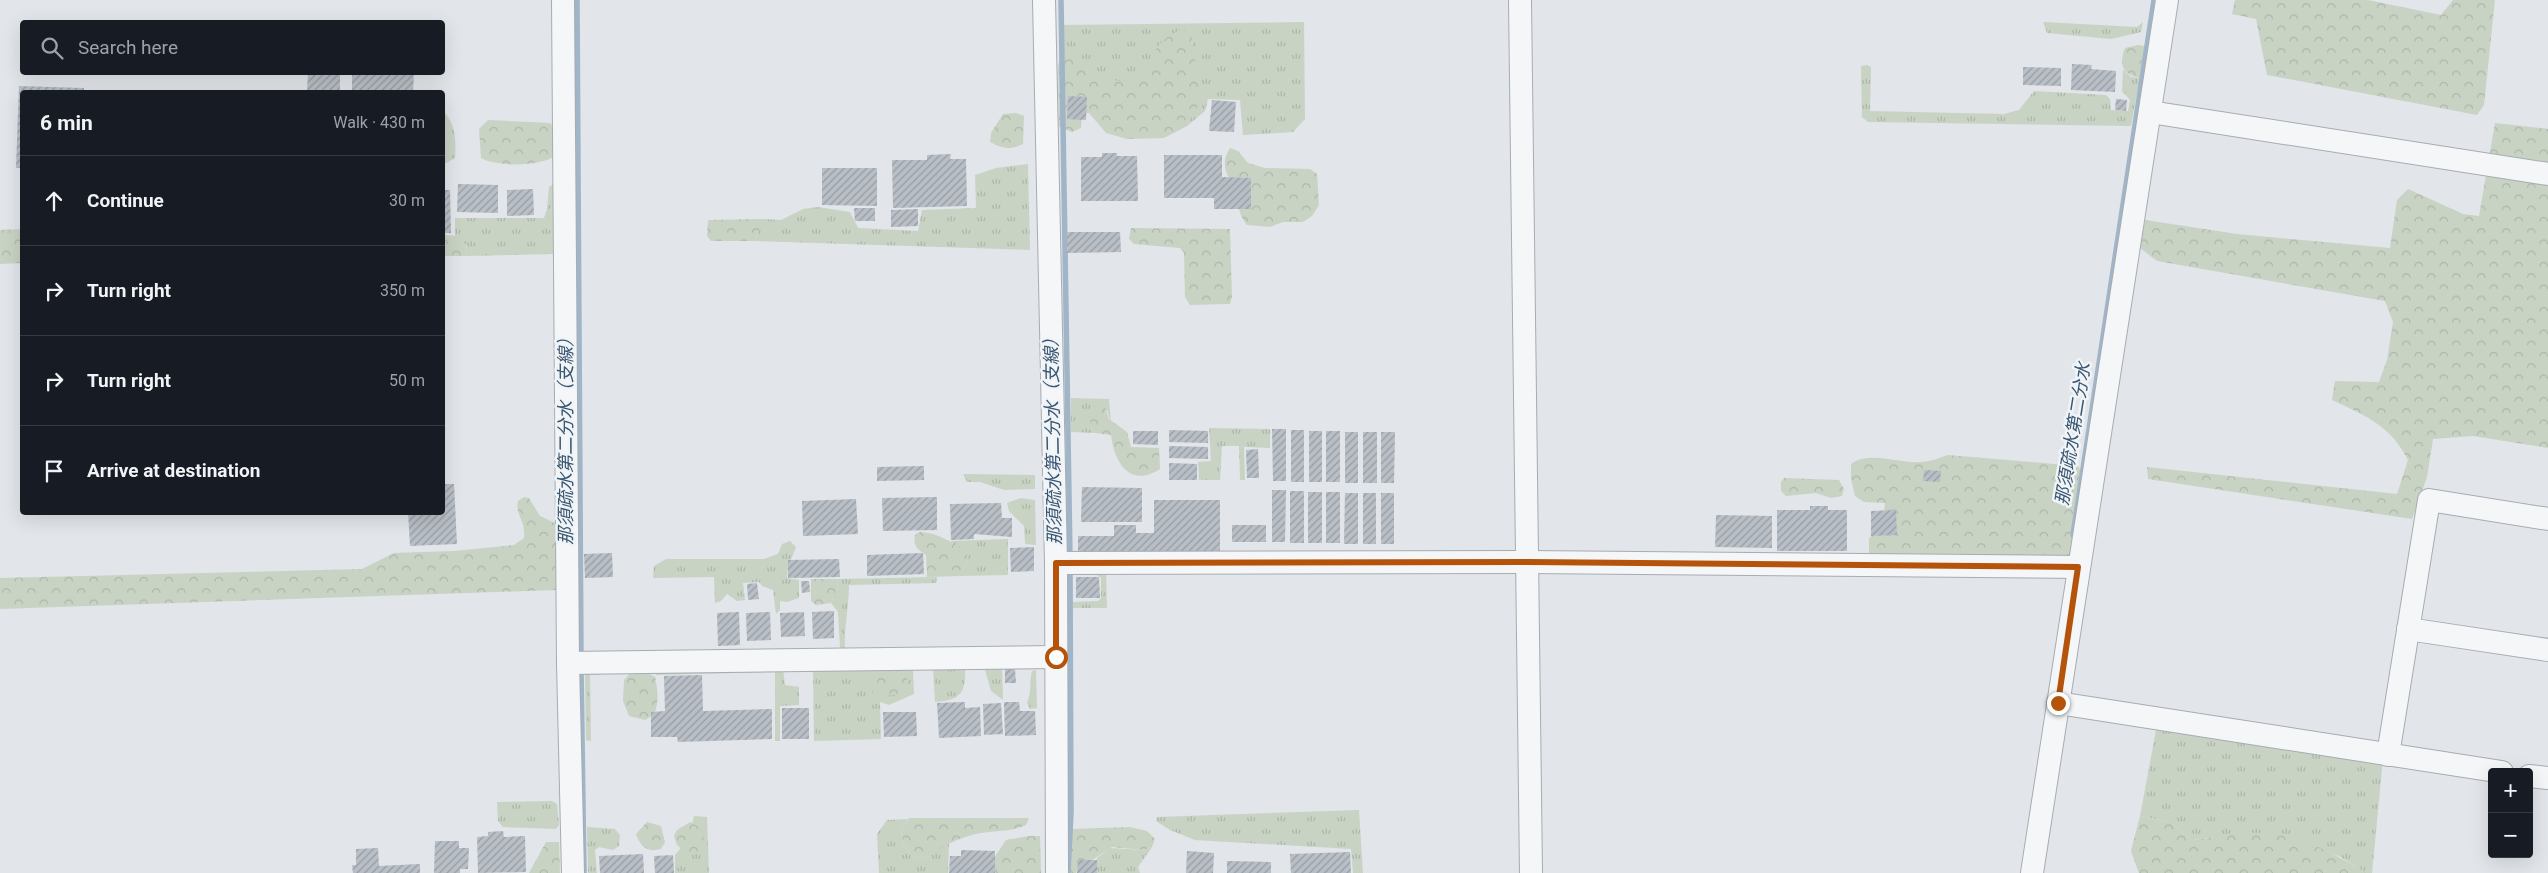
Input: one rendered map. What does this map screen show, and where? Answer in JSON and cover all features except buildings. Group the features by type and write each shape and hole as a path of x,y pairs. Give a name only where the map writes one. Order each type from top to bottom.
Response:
{"street":[{"path":"563,0 568,663 573,873"},
{"path":"1044,0 1056,563 1057,873"},
{"path":"1520,0 1531,873"},
{"path":"2032,873 2167,0"},
{"path":"2150,112 2548,174"},
{"path":"2388,756 2429,500 2548,519"},
{"path":"1056,563 1527,562 2078,567"},
{"path":"2408,629 2548,650"},
{"path":"568,663 1056,657"},
{"path":"2058,703 2388,756 2488,770"},
{"path":"2533,776 2548,778"}],"green space":[{"path":"2235,0 2368,0 2441,15 2453,0 2495,0 2484,105 2477,115 2267,75 2256,19 2232,14"},
{"path":"1304,22 1305,119 1293,132 1243,135 1240,100 1208,99 1205,111 1187,126 1186,81 1064,82 1063,25"},
{"path":"2043,22 2137,27 2143,22 2141,32 2111,39 2047,33"},
{"path":"1184,29 1192,35 1196,72 1201,90 1200,102 1187,126 1164,138 1127,139 1106,133 1089,113 1082,113 1081,128 1072,132 1059,127 1058,64 1064,56 1079,56 1099,75 1106,78 1122,81 1141,79 1156,48 1175,32"},
{"path":"2138,45 2144,46 2147,54 2145,71 2140,78 2129,74 2122,64 2125,48"},
{"path":"1867,65 1871,67 1870,111 2004,114 2019,110 2034,91 2106,95 2110,99 2111,110 2128,111 2130,100 2122,91 2123,70 2131,77 2140,78 2131,126 1868,122 1862,117 1861,66"},
{"path":"445,113 453,126 455,158 445,164"},
{"path":"1016,113 1024,116 1023,144 1006,148 990,142 991,133 1003,114"},
{"path":"488,120 550,123 557,132 556,155 541,162 530,164 498,163 481,158 479,129"},
{"path":"2495,123 2548,129 2548,448 2473,436 2433,439 2427,477 2412,519 2148,479 2147,467 2397,494 2408,460 2401,448 2376,423 2332,400 2335,381 2379,382 2387,360 2393,322 2385,301 2157,261 2140,248 2145,220 2237,234 2390,248 2397,200 2408,189 2463,214 2479,216"},
{"path":"1230,148 1238,151 1248,163 1265,168 1310,169 1317,174 1319,205 1312,216 1303,222 1283,222 1270,227 1247,225 1240,213 1235,192 1227,175 1225,160"},
{"path":"1028,164 1030,250 755,241 760,229 760,219 781,220 803,209 818,207 850,212 858,228 918,231 922,210 976,208 975,175 996,168"},
{"path":"554,184 557,254 467,256 466,241 455,236 455,218 544,218 547,209 549,187"},
{"path":"760,219 760,229 755,241 711,241 707,236 708,220"},
{"path":"1131,228 1230,229 1232,297 1230,304 1190,305 1185,297 1184,253 1180,248 1134,244 1129,239"},
{"path":"20,229 20,263 0,264 0,230"},
{"path":"445,235 461,236 466,241 467,256 445,256"},
{"path":"1071,398 1109,399 1111,423 1107,410 1091,426 1095,433 1071,432"},
{"path":"1103,402 1109,419 1127,432 1131,447 1159,448 1160,469 1140,476 1132,474 1125,469 1116,454 1111,435 1095,433 1091,426 1089,410 1094,403"},
{"path":"1209,428 1270,429 1270,448 1244,447 1245,480 1240,480 1239,446 1222,446 1220,480 1199,480 1198,462 1211,461"},
{"path":"1948,455 2078,466 2085,477 2073,558 1869,557 1869,538 1882,528 1885,503 1864,502 1855,496 1851,479 1851,464 1867,458 1924,462"},
{"path":"963,474 1035,475 1035,489 1004,490 980,482 967,482"},
{"path":"1784,478 1839,480 1844,489 1842,496 1831,498 1816,493 1786,496 1781,491 1781,482"},
{"path":"524,497 529,498 540,516 555,523 560,585 556,590 0,609 0,578 362,569 394,553 454,551 514,545 524,538 517,506 518,501"},
{"path":"1021,498 1035,500 1036,545 1025,544 1024,526 1009,511 1007,503"},
{"path":"920,532 939,536 966,550 968,561 959,576 927,577 926,555 915,545 915,535"},
{"path":"1008,539 1008,575 959,576 968,561 951,541"},
{"path":"790,541 796,547 788,567 787,578 799,580 799,598 787,602 780,601 780,610 776,614 773,590 762,586 759,582 743,583 745,600 737,601 727,594 721,601 715,603 714,577 653,578 654,566 666,559 764,559 778,554 782,544"},
{"path":"1106,571 1107,608 1073,608 1073,602 1098,601 1101,598 1101,578 1097,575 1073,574"},
{"path":"937,577 936,583 849,585 845,648 840,648 838,612 831,603 838,588 837,579"},
{"path":"811,579 837,579 838,588 831,603 816,605 811,601"},
{"path":"984,666 1002,666 1003,700 991,691"},
{"path":"933,667 965,667 963,689 960,694 951,699 935,702"},
{"path":"783,668 785,685 799,687 799,705 780,706 780,741 775,741 775,672 656,675 655,669"},
{"path":"633,670 648,673 655,677 657,706 654,715 645,720 629,716 623,701 624,680"},
{"path":"813,670 913,670 914,694 889,705 880,702 881,739 814,741"},
{"path":"877,670 899,670 905,674 908,684 899,694 880,697 872,693 872,673"},
{"path":"1036,670 1037,708 1030,709 1027,703 1031,675 1032,671"},
{"path":"599,671 599,675 590,675 591,741 586,740 585,673"},
{"path":"2157,725 2383,759 2372,873 2366,873 2339,856 2252,833 2192,840 2170,822 2140,816"},
{"path":"552,801 557,804 559,825 556,829 503,827 498,821 497,802"},
{"path":"1359,810 1363,873 1353,873 1351,849 1195,840 1170,830 1156,821 1157,817"},
{"path":"694,816 707,817 709,873 675,873 675,855 689,838"},
{"path":"2140,816 2170,822 2192,840 2250,833 2281,835 2311,844 2366,873 2139,873 2131,851"},
{"path":"909,818 1029,818 1026,825 1020,828 976,834 956,840 926,858 913,857 904,846 901,831"},
{"path":"908,819 901,831 904,846 913,857 926,858 939,847 949,844 948,873 879,873 877,834 887,820"},
{"path":"647,822 661,826 665,842 661,849 648,849 642,845 638,838 636,834"},
{"path":"690,822 702,829 705,846 701,852 690,856 677,845 674,836 677,830"},
{"path":"587,827 615,829 620,835 619,846 613,850 599,847 595,850 597,873 588,873"},
{"path":"1130,827 1147,831 1155,839 1152,847 1143,850 1112,847 1077,870 1076,873 1070,873 1072,829"},
{"path":"1040,836 1041,873 984,873 1006,840"},
{"path":"546,842 559,842 560,873 529,873"},
{"path":"1152,847 1138,867 1140,873 1097,873 1097,858 1110,848 1143,850"}],"waterway":[{"name":"那須疏水第二分水（支線）","path":"577,0 581,658"},
{"name":"那須疏水第二分水（支線）","path":"1061,0 1070,558"},
{"name":"那須疏水第二分水","path":"2073,535 2154,0"},
{"name":"那須疏水第二分水（支線）","path":"1068,873 1071,812 1070,568"},
{"name":"那須疏水第二分水（支線）","path":"581,668 584,873"}],"route":[{"path":"1056,657 1056,563 1527,562 2078,567 2058,703"}]}
